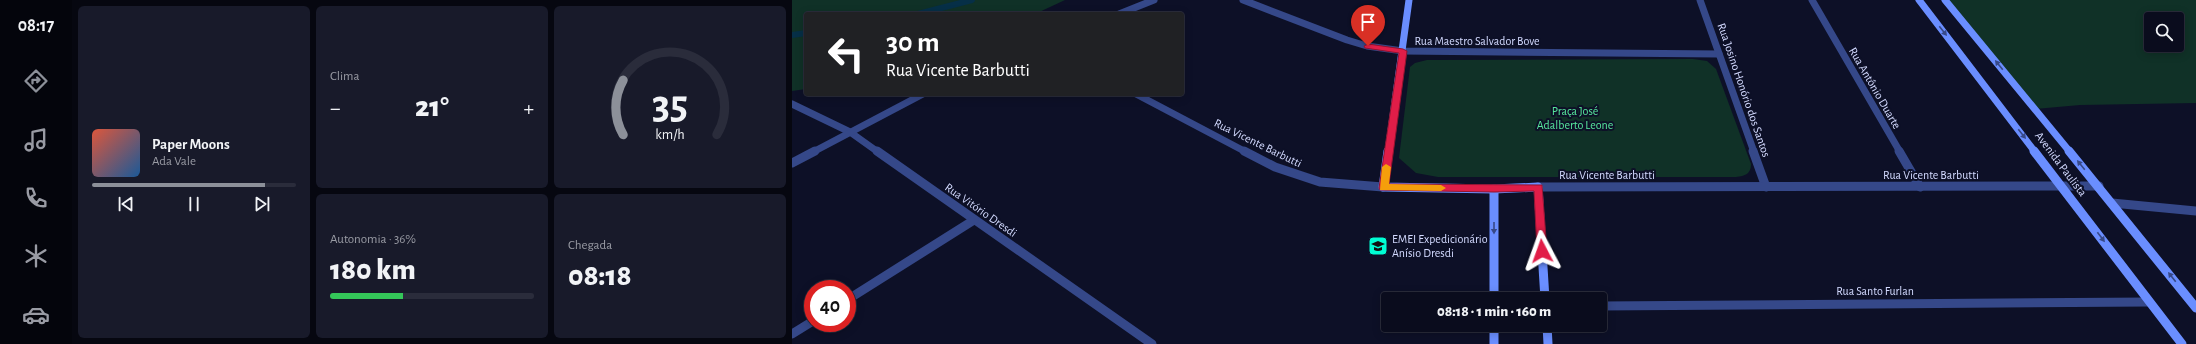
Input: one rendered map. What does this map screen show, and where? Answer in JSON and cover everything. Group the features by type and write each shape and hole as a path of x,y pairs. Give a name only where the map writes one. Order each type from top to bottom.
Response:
{"street":[{"path":"1124,12 1154,0"},
{"name":"Rua Maestro Salvador Bove","path":"1243,0 1347,40 1368,46 1403,51 1719,54"},
{"path":"1384,188 1409,0"},
{"name":"Rua Josino Honório dos Santos","path":"1700,0 1766,187"},
{"name":"Rua Antônio Duarte","path":"1812,0 1920,187"},
{"name":"Avenida Paulista","path":"1919,0 2063,186 2182,344"},
{"name":"Avenida Paulista","path":"1945,0 2099,186 2196,308"},
{"path":"792,163 919,96"},
{"name":"Rua Vicente Barbutti","path":"1140,96 1275,167 1297,176 1320,182 1384,188 1494,189 1538,187 2099,186"},
{"name":"Rua Vitório Dresdi","path":"792,104 850,132 1152,344"},
{"path":"1538,187 1545,292"},
{"path":"1494,189 1494,292"},
{"path":"2112,203 2196,211"},
{"path":"856,294 974,220"},
{"name":"Rua Santo Furlan","path":"1607,306 2149,302"},
{"path":"792,334 804,327"},
{"path":"1494,332 1494,344"},
{"path":"1547,332 1548,344"}],"green space":[{"path":"792,0 1065,0 1039,12 804,12 804,89 792,91"},
{"path":"1946,0 2196,0 2196,103 2080,105 2035,109"},
{"name":"Praça José Adalberto Leone","path":"1693,59 1707,61 1716,69 1751,164 1749,172 1745,175 1736,177 1438,177 1416,173 1399,158 1410,67 1415,63 1427,60"}],"waterway":[{"path":"926,12 972,0"},
{"path":"792,35 804,33"}],"slow traffic":[{"path":"1386,167 1384,188 1441,188"}],"place":[{"name":"EMEI Expedicionário Anísio Dresdi","path":"1378,246"}],"route":[{"path":"1368,46 1403,51 1384,188 1494,189 1538,187 1542,251"}]}
